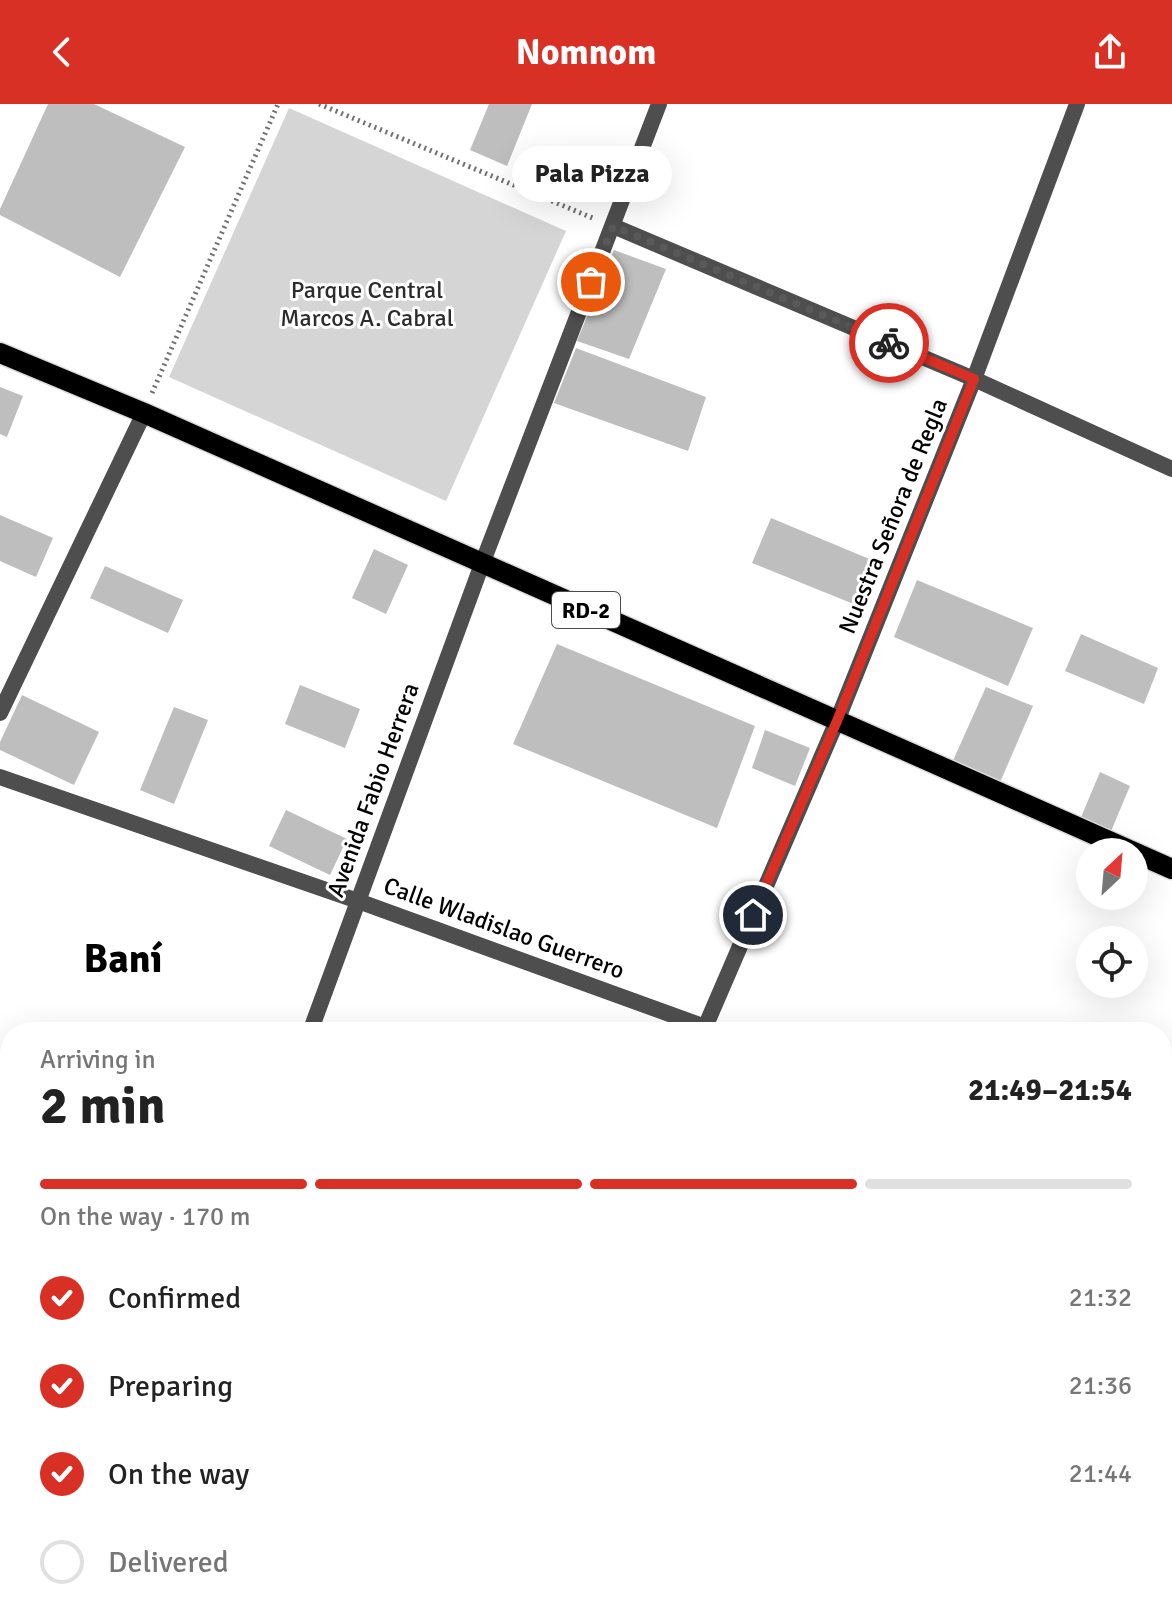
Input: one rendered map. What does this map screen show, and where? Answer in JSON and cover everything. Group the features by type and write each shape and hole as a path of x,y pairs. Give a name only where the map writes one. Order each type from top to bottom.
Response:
{"main road":[{"name":"RD-2","path":"0,353 144,413 1172,869"}],"street":[{"name":"Avenida Fabio Herrera","path":"314,1022 482,564 659,104"},
{"name":"Nuestra Señora de Regla","path":"712,1022 974,379 1077,104"},
{"path":"613,226 974,379 1172,469"},
{"path":"0,713 144,413"},
{"name":"Calle Wladislao Guerrero","path":"0,777 358,901 687,1022"}],"path":[{"path":"144,413 278,104"},
{"path":"319,104 613,226"}],"green space":[{"name":"Parque Central Marcos A. Cabral","path":"289,108 566,231 446,501 169,377"}],"building":[{"path":"48,104 94,104 185,147 120,277 0,215"},
{"path":"489,104 532,104 507,166 470,150"},
{"path":"614,250 666,269 629,359 577,341"},
{"path":"576,348 706,397 688,451 554,403"},
{"path":"0,387 23,396 7,437 0,434"},
{"path":"0,515 53,538 36,577 0,561"},
{"path":"771,518 879,563 861,607 752,563"},
{"path":"374,549 408,565 386,614 352,598"},
{"path":"105,566 183,600 168,633 90,598"},
{"path":"917,580 1033,628 1008,686 894,637"},
{"path":"1081,634 1158,668 1144,704 1065,671"},
{"path":"557,644 755,726 717,828 513,744"},
{"path":"300,685 360,709 345,748 285,724"},
{"path":"986,687 1033,706 998,787 951,765"},
{"path":"22,695 99,732 74,785 0,750 0,742"},
{"path":"174,707 208,720 174,804 140,790"},
{"path":"765,730 810,748 795,786 752,768"},
{"path":"1100,772 1130,786 1109,836 1079,822"},
{"path":"286,810 347,839 330,875 269,846"}],"way so far":[{"path":"591,282 613,226 889,343"}],"place":[{"name":"Pala Pizza","path":"591,282"}],"district":[{"name":"Baní","path":"123,959"}],"route":[{"path":"753,915 837,721 974,379 889,343"}]}
